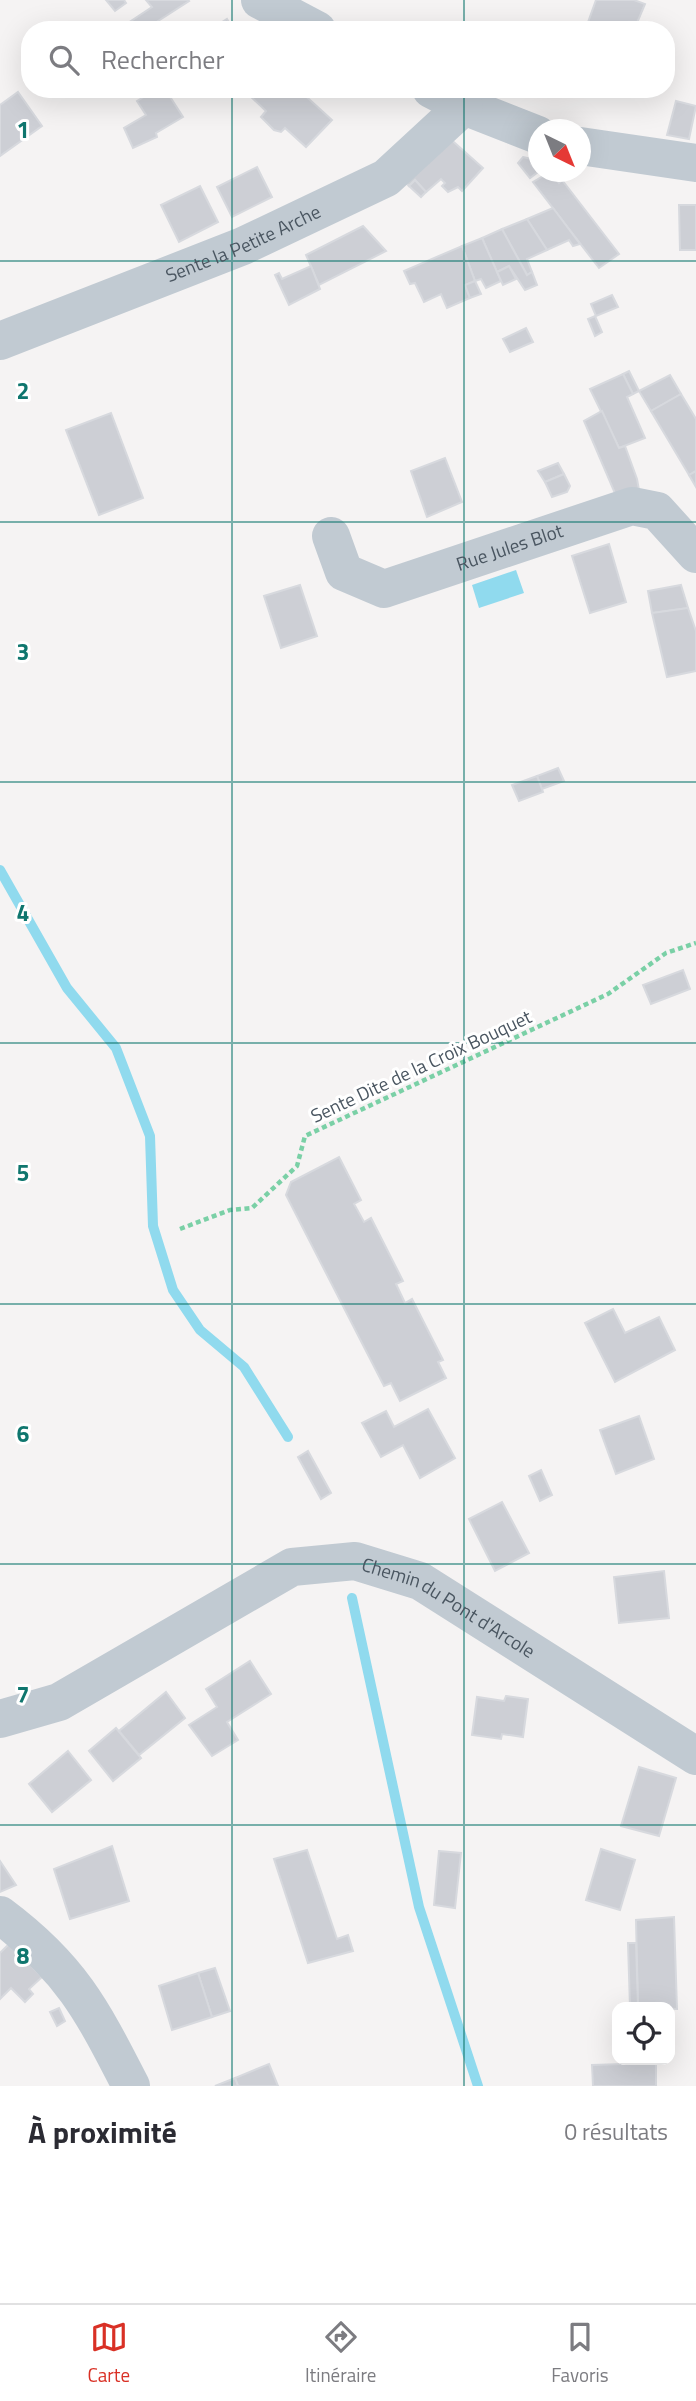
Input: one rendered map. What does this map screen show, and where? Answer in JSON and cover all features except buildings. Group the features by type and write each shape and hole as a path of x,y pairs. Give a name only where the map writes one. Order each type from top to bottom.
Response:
{"street":[{"path":"260,0 300,21"},
{"path":"448,98 528,131"},
{"name":"Sente la Petite Arche","path":"0,341 243,246 386,178 448,98"},
{"path":"591,148 696,163"},
{"name":"Rue Jules Blot","path":"331,536 344,572 384,589 632,506 657,511 696,554"},
{"name":"Chemin du Pont d'Arcole","path":"0,1719 59,1702 292,1567 355,1561 420,1581 696,1756"},
{"path":"0,1915 58,1965 89,2004 131,2086"}],"path":[{"name":"Sente Dite de la Croix Bouquet","path":"180,1229 230,1210 252,1208 297,1166 305,1136 608,993 666,953 696,943"}],"water":[{"path":"516,570 524,593 479,608 472,585"}],"waterway":[{"path":"0,870 67,988 116,1048 150,1136 153,1226 173,1290 200,1330 244,1367 288,1437"},
{"path":"352,1598 419,1907 478,2086"}]}
